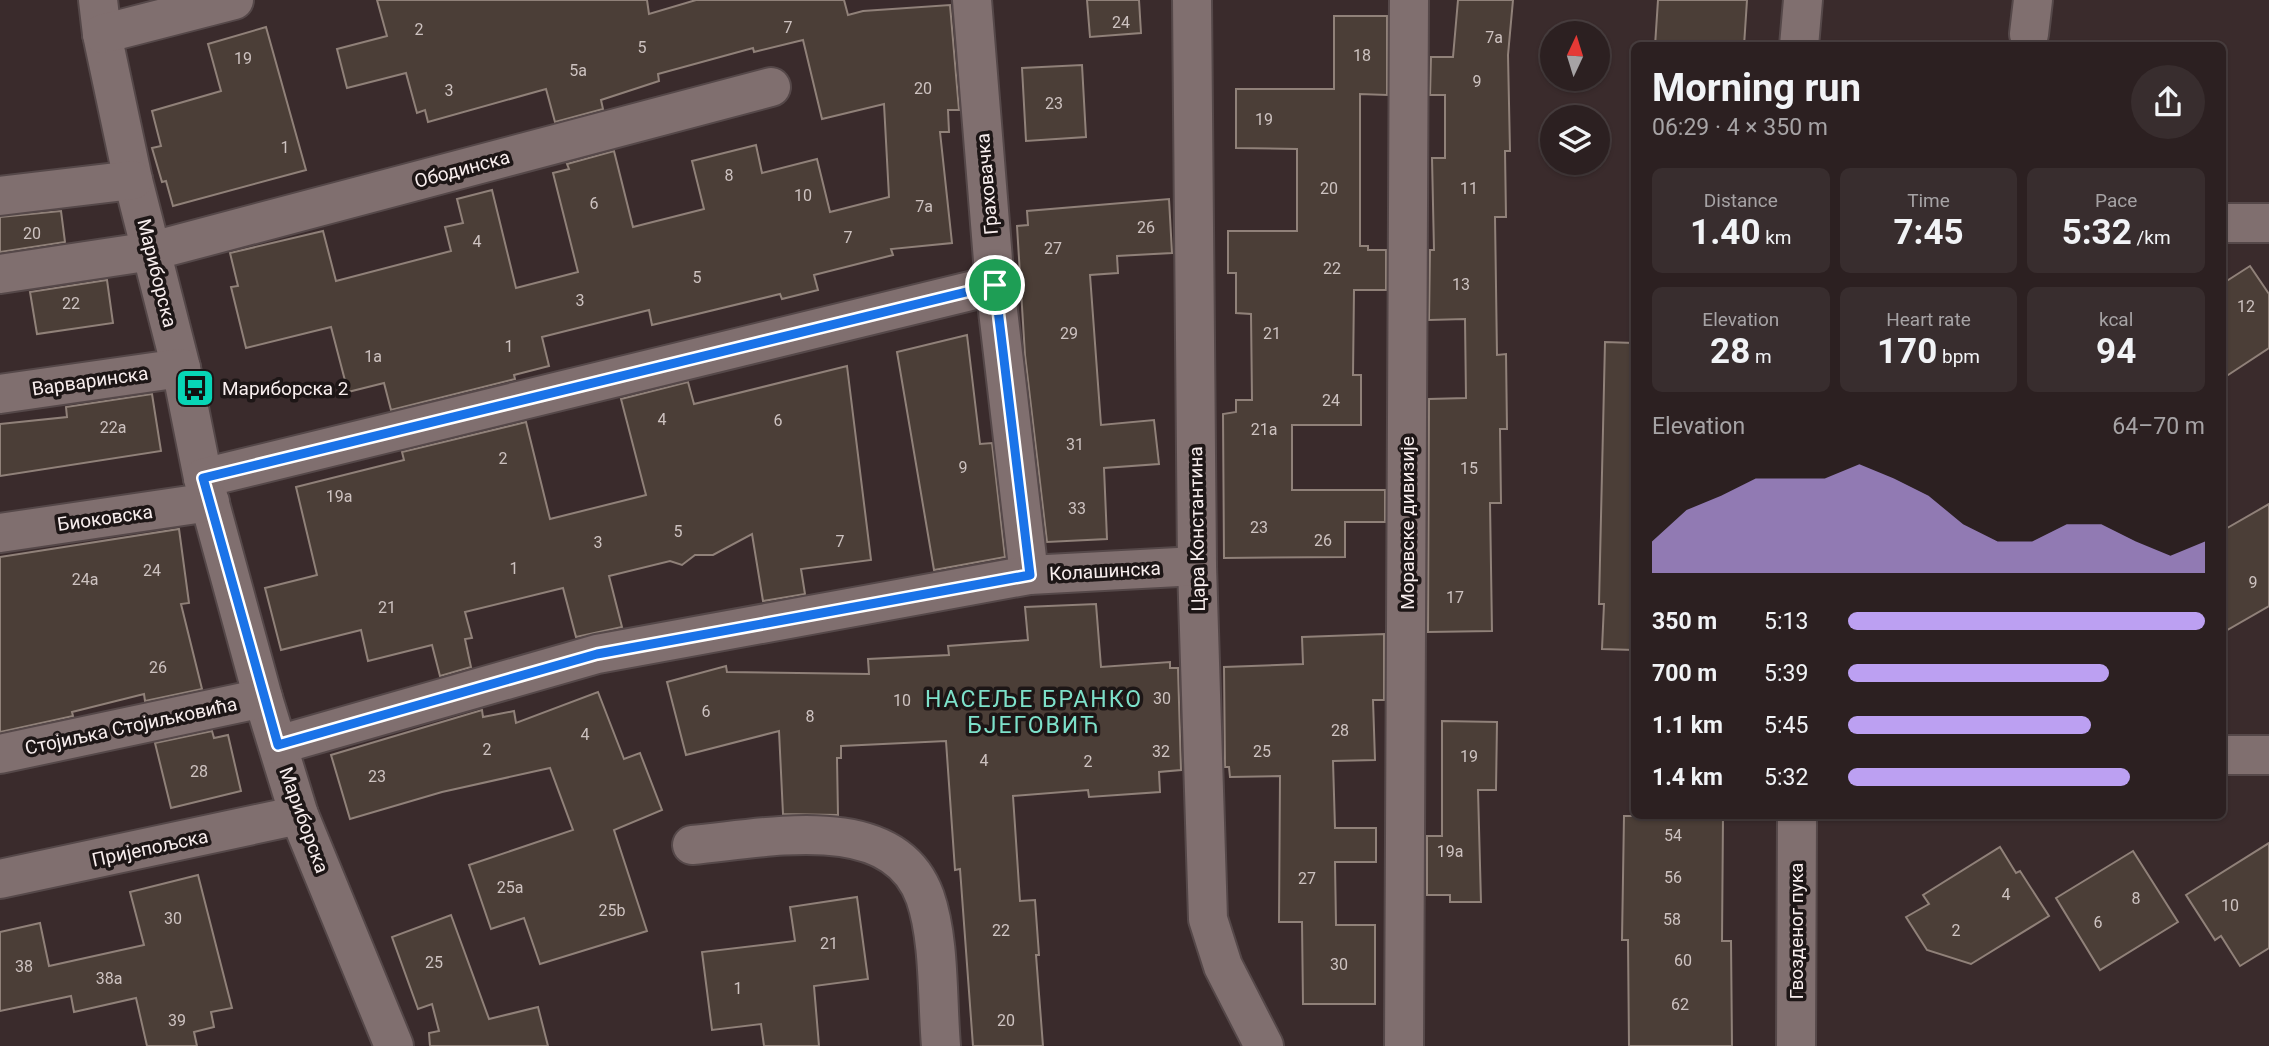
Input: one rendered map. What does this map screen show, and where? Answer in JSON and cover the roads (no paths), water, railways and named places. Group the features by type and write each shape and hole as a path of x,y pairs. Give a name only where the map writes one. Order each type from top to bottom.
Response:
{"street":[{"path":"100,17 234,0"},
{"name":"Граховачка","path":"972,0 995,285 1030,575"},
{"name":"Цара Константина","path":"1192,0 1196,566 1208,919 1223,966 1264,1046"},
{"name":"Моравске дивизије","path":"1404,1046 1409,0"},
{"path":"1799,42 1803,0"},
{"name":"Мариборска","path":"100,17 134,180 181,368 206,490 263,698 299,816 394,1046"},
{"name":"Ободинска","path":"0,275 152,251 771,88"},
{"path":"0,196 134,180"},
{"path":"2226,223 2269,223"},
{"name":"Биоковска","path":"0,533 206,490 995,285"},
{"name":"Варваринска","path":"0,394 181,368"},
{"name":"Колашинска","path":"278,745 597,654 1030,575 1196,566"},
{"name":"Стојиљка Стојиљковића","path":"0,754 263,698"},
{"path":"2226,755 2269,755"},
{"name":"Пријепољска","path":"0,879 299,816"},
{"name":"Гвозденог пука","path":"1796,1046 1797,819"},
{"path":"692,845 825,834 849,836 891,855 911,873 924,895 932,927 941,1046"}],"place":[{"name":"Мариборска 2","path":"195,388"}],"district":[{"name":"НАСЕЉЕ БРАНКО БЈЕГОВИЋ","path":"1034,712"}]}
